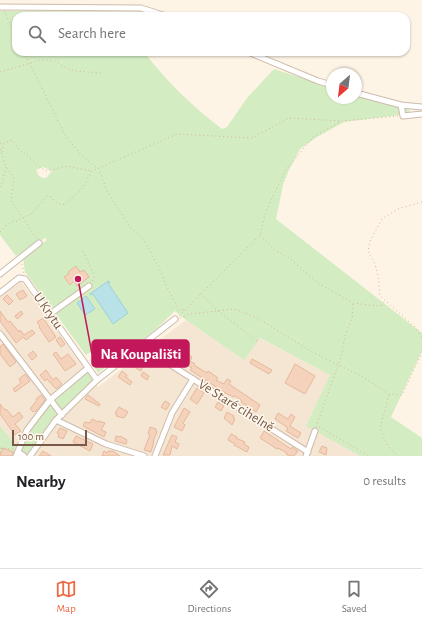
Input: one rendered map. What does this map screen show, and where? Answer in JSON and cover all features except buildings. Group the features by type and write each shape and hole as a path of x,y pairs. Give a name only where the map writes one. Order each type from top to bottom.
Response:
{"street":[{"path":"1,7 141,8 154,12"},
{"path":"258,56 326,83"},
{"path":"362,94 401,105 422,107"},
{"path":"401,105 403,116 422,114"},
{"path":"0,274 39,242"},
{"name":"U Krytu","path":"0,293 19,278 25,279 97,380"},
{"path":"50,314 89,286"},
{"path":"30,456 56,420 97,380 175,319"},
{"path":"0,334 62,415"},
{"name":"Ve Staré cihelně","path":"141,346 307,454"},
{"path":"24,456 18,453 27,430 50,400 88,368"},
{"path":"155,456 172,413 193,379"},
{"path":"56,420 106,444 144,456"},
{"path":"307,454 316,429"}],"path":[{"path":"1,7 12,28"},
{"path":"26,56 65,135 80,154 99,169 108,191 130,227 143,238 179,310 184,310"},
{"path":"0,72 41,60 55,61 66,68 75,71 102,72"},
{"path":"0,142 4,143 12,140 23,152 45,171 67,166 92,171 177,134 252,138 289,118 342,121 403,116"},
{"path":"175,319 260,235 266,211 285,171 313,137 342,121"},
{"path":"2,152 4,143"},
{"path":"0,149 6,166 14,177 10,200 39,242"},
{"path":"0,187 6,166"},
{"path":"0,232 5,226 31,214 47,196 50,196 57,203 65,204 83,188 92,171"},
{"path":"422,202 398,209 382,219 370,241 368,251 375,264 380,296 385,302 416,327 422,337"},
{"path":"260,235 275,250 289,258 319,284 353,303 378,306 385,302"},
{"path":"83,251 94,274 94,278 89,286"},
{"path":"21,257 25,279"},
{"path":"201,294 218,311 257,341"},
{"path":"353,303 352,318 316,429 369,456"},
{"path":"175,319 190,314 234,309 256,317 312,352 363,377 389,394 402,395 422,350"},
{"path":"389,394 380,429 388,446 397,456"},
{"path":"0,448 18,453"},
{"path":"0,453 2,448"}],"shaded area":[{"path":"21,281 98,387 186,320 244,360 259,338 330,375 307,426 360,456 0,456 0,297"}],"green space":[{"path":"0,11 138,12 12,12 12,56 147,56 180,93 222,129 227,127 247,98 274,69 326,86 326,104 362,104 362,97 410,110 408,114 344,122 317,137 300,149 283,185 276,219 422,333 422,351 391,417 422,438 422,456 360,456 306,426 330,375 260,338 244,360 175,311 155,330 98,373 93,365 94,350 86,355 25,272 23,258 47,240 45,238 16,256 0,235","holes":["43,167 52,171 46,178 39,176 36,170"]},
{"path":"87,371 93,380 55,417 28,455 19,456 29,434 48,405"},
{"path":"0,426 17,447 14,456 0,456"}],"water":[{"path":"108,281 128,313 113,324 93,294 90,294"},
{"path":"86,296 95,309 85,315 77,303"}],"place":[{"name":"Na Koupališti","path":"78,279"}]}
